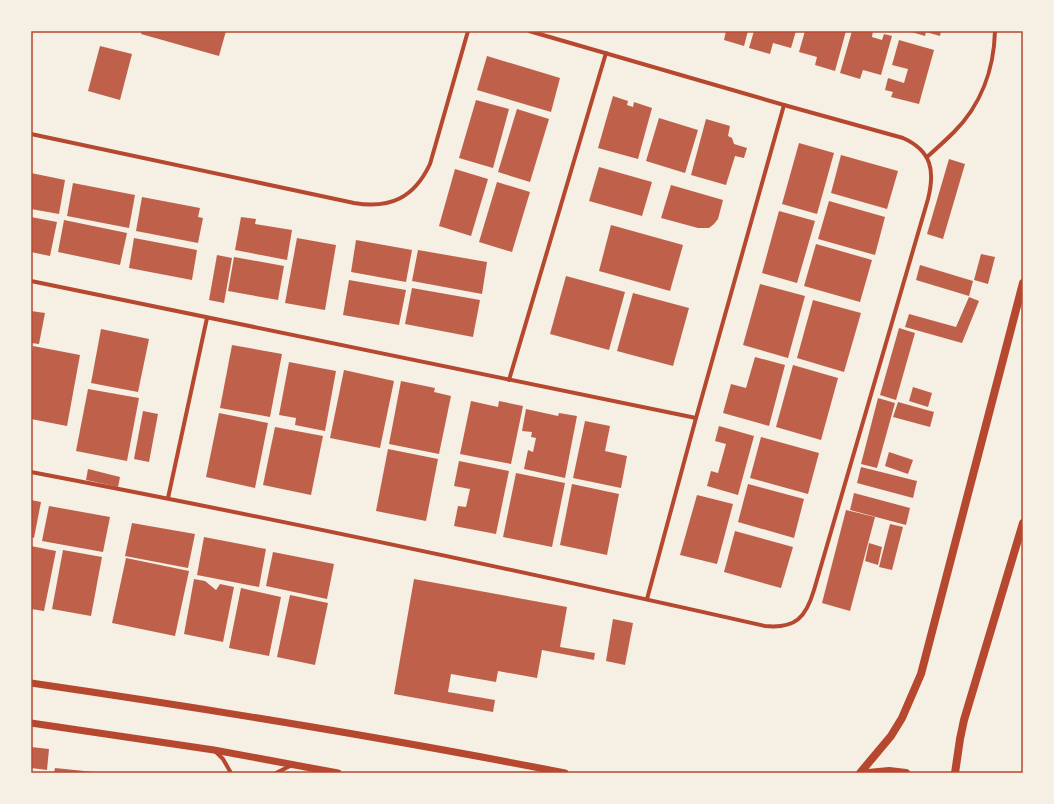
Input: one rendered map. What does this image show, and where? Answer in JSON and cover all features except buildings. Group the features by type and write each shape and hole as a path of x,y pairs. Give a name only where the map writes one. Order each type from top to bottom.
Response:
{"main road":[{"path":"860,773 891,736 902,718 922,674 1023,283"},
{"path":"955,773 964,720 1023,523"},
{"path":"868,773 889,771 906,773"}],"street":[{"path":"31,134 354,203 378,205 402,198 411,191 419,183 430,164 468,31"},
{"path":"31,472 168,498 775,627 785,626 802,616 808,608 814,590 928,199 932,179 931,169 927,157 918,146 903,138 529,31"},
{"path":"927,157 954,132 975,105 991,68 995,46 995,31"},
{"path":"509,380 606,53"},
{"path":"647,599 784,105"},
{"path":"31,281 696,418"},
{"path":"168,498 207,318"},
{"path":"31,683 212,710 495,759 564,773"},
{"path":"31,723 214,750 338,773"},
{"path":"214,750 223,759 231,773"},
{"path":"276,773 293,765"}]}
